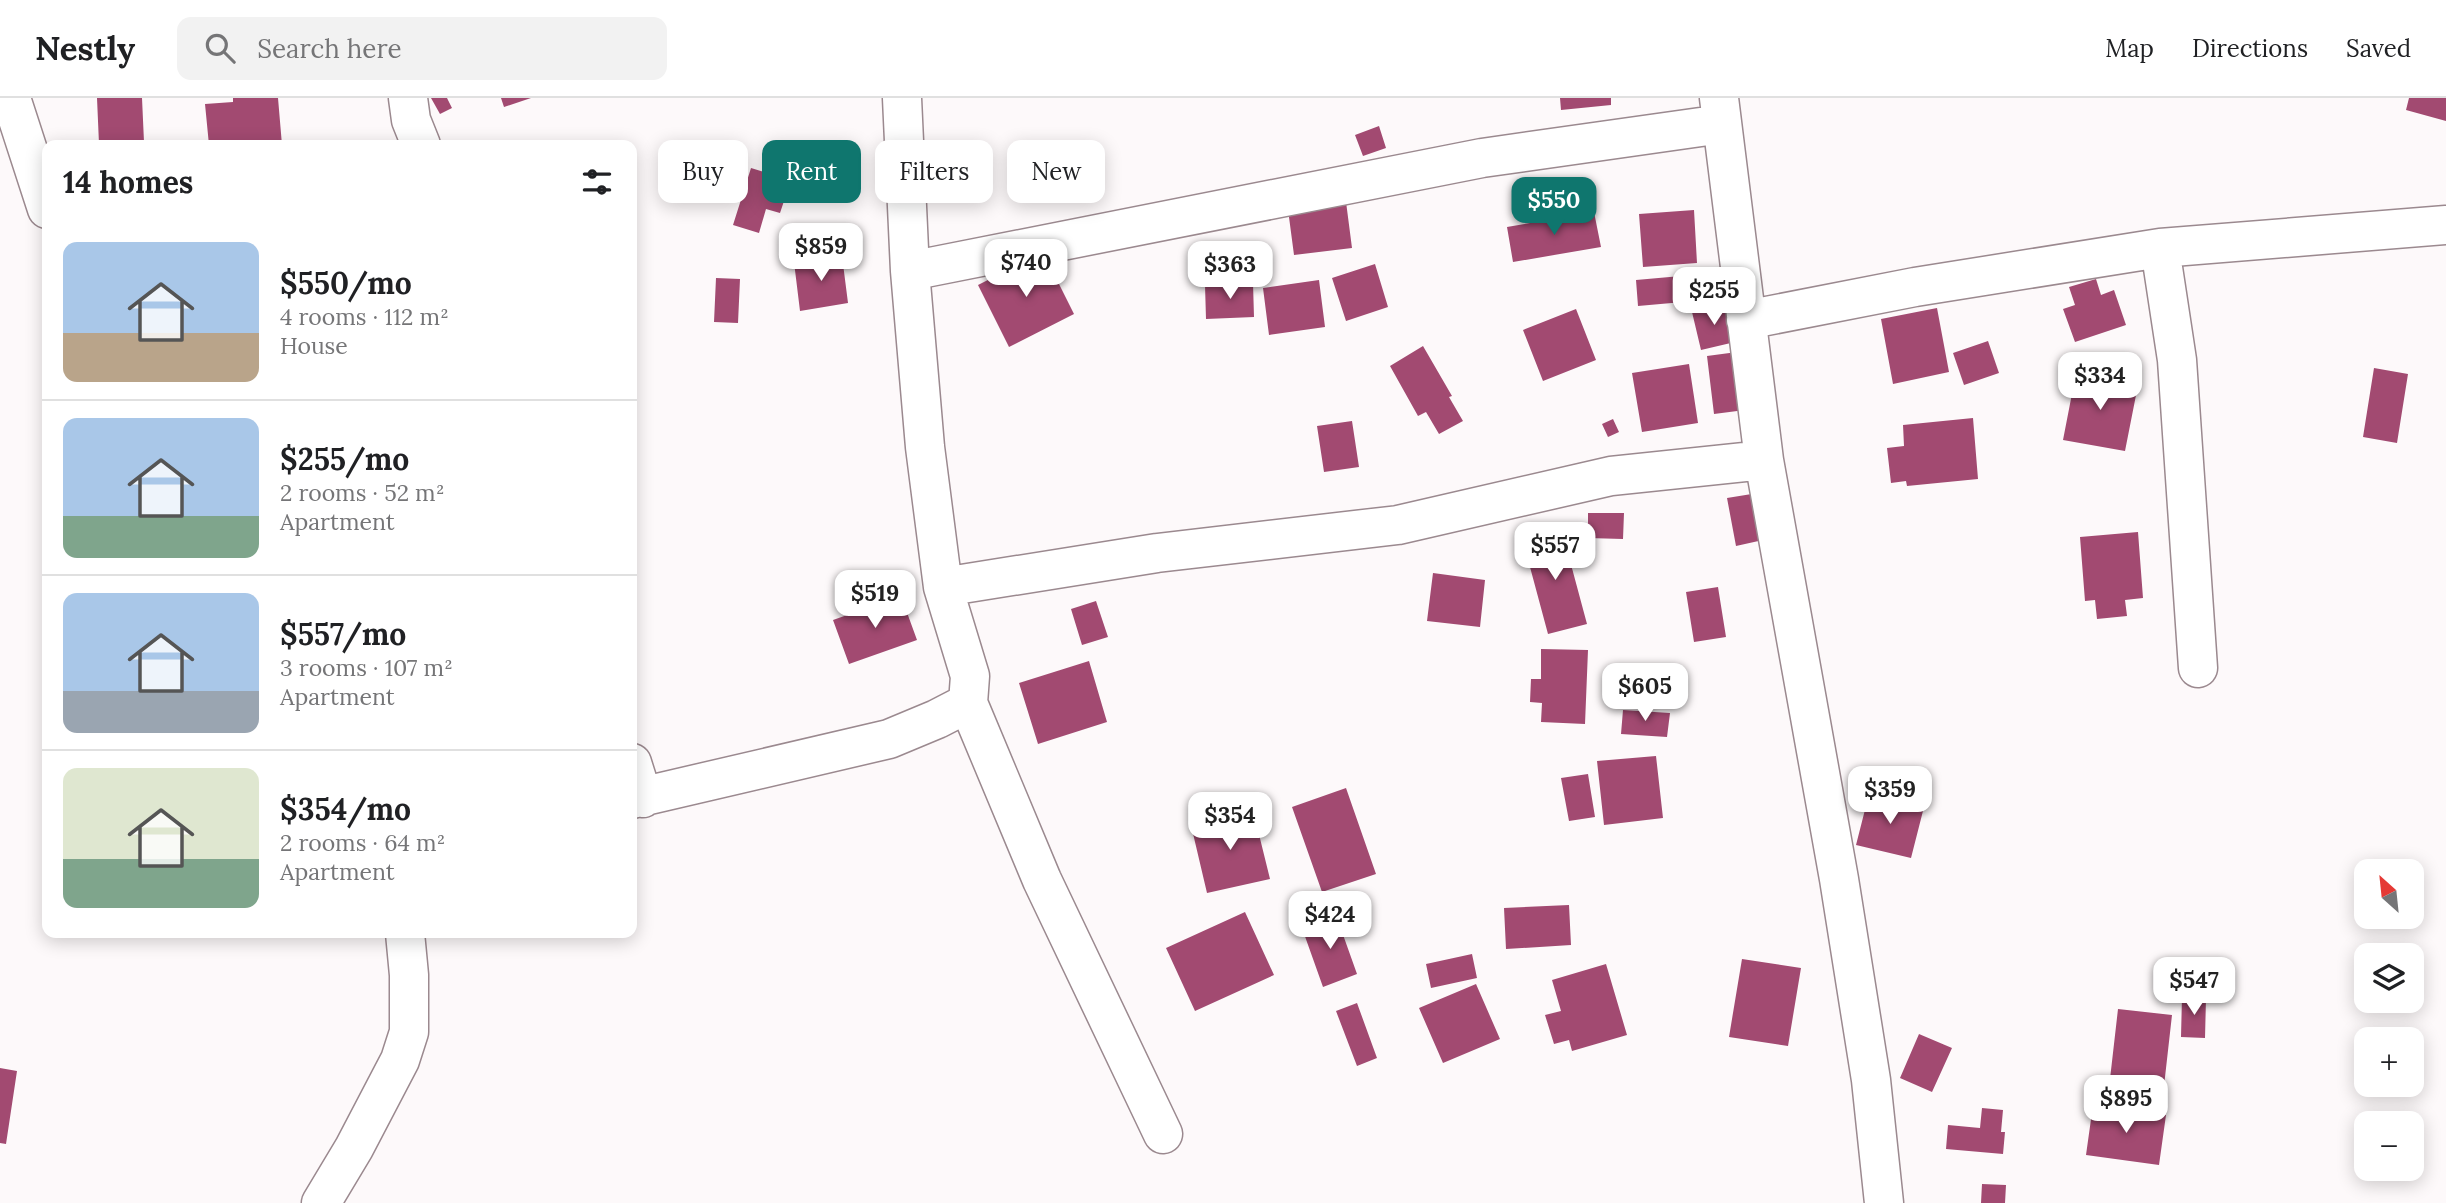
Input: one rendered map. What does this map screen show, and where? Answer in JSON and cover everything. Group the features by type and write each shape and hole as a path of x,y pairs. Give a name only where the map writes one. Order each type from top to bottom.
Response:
{"street":[{"path":"11,98 42,194"},
{"path":"408,98 411,121 419,140"},
{"path":"902,98 910,271 925,447 943,587 970,676 968,703 1042,880 1163,1134"},
{"path":"910,271 1720,111 1764,460 1841,892 1871,1080 1884,1203"},
{"path":"1746,320 1915,287 2160,248 2446,225"},
{"path":"2160,248 2177,360 2198,668"},
{"path":"943,587 1157,553 1398,525 1611,476 1764,460"},
{"path":"637,786 889,739 968,703"},
{"path":"321,1203 354,1148 400,1060 409,1032 409,975 405,938"}],"building":[{"path":"97,98 142,98 144,140 99,140"},
{"path":"233,98 278,98 282,140 209,140 205,104 233,102"},
{"path":"431,98 447,98 452,108 440,114"},
{"path":"501,98 531,98 504,107"},
{"path":"1560,98 1611,98 1611,105 1561,110"},
{"path":"2409,98 2446,98 2446,121 2406,110"},
{"path":"1379,126 1386,148 1363,156 1355,135"},
{"path":"751,168 762,171 762,203 783,203 780,213 766,209 759,233 733,225 740,203 748,203 748,178"},
{"path":"1345,194 1352,248 1294,255 1287,202"},
{"path":"1694,210 1697,263 1643,267 1639,214"},
{"path":"1594,212 1601,247 1513,262 1507,227"},
{"path":"1043,252 1074,314 1009,347 978,285"},
{"path":"842,256 848,303 800,311 794,262"},
{"path":"1375,264 1388,307 1346,321 1332,278"},
{"path":"1681,276 1683,302 1638,306 1636,280"},
{"path":"716,278 740,279 738,323 714,322"},
{"path":"2096,279 2101,295 2114,290 2126,325 2075,342 2063,309 2075,305 2069,287"},
{"path":"1319,280 1325,327 1269,335 1263,288"},
{"path":"1253,283 1254,317 1206,319 1205,285"},
{"path":"1726,304 1735,342 1701,350 1692,312"},
{"path":"1937,308 1949,372 1893,384 1881,319"},
{"path":"1576,309 1596,360 1543,381 1523,330"},
{"path":"1988,341 1999,373 1964,385 1953,353"},
{"path":"1423,346 1463,421 1439,434 1426,412 1418,416 1390,366"},
{"path":"1737,352 1745,410 1714,414 1707,356"},
{"path":"1689,364 1698,423 1642,432 1632,373"},
{"path":"2374,368 2408,374 2397,443 2363,437"},
{"path":"2076,373 2138,385 2125,451 2063,440"},
{"path":"1973,418 1978,479 1907,486 1906,481 1891,483 1887,448 1904,446 1903,425"},
{"path":"1613,419 1619,432 1608,437 1602,424"},
{"path":"1352,421 1359,467 1324,472 1317,426"},
{"path":"1764,492 1772,538 1736,546 1727,498"},
{"path":"1588,513 1624,513 1623,539 1588,538"},
{"path":"1562,531 1587,624 1548,634 1523,541"},
{"path":"2138,532 2143,598 2125,600 2127,616 2097,619 2095,600 2085,601 2080,537"},
{"path":"1433,573 1485,580 1480,627 1427,621"},
{"path":"1718,587 1726,637 1694,642 1686,592"},
{"path":"901,596 917,640 849,664 833,620"},
{"path":"1096,601 1108,637 1082,645 1071,609"},
{"path":"1541,649 1588,650 1585,724 1541,722 1542,703 1530,702 1531,679 1541,679"},
{"path":"1089,661 1107,722 1038,744 1019,683"},
{"path":"1623,710 1670,713 1667,737 1621,734"},
{"path":"1656,756 1663,818 1604,825 1597,761"},
{"path":"1588,774 1595,817 1569,821 1561,778"},
{"path":"1346,788 1376,874 1322,892 1292,807"},
{"path":"1869,794 1924,807 1911,858 1856,845"},
{"path":"1253,810 1270,879 1207,893 1191,825"},
{"path":"1569,905 1571,945 1506,949 1504,908"},
{"path":"1245,912 1274,975 1195,1011 1166,948"},
{"path":"1336,915 1357,974 1323,987 1302,928"},
{"path":"1472,954 1477,978 1431,988 1426,964"},
{"path":"1742,959 1801,968 1788,1046 1729,1037"},
{"path":"1606,964 1627,1035 1572,1051 1569,1040 1554,1044 1545,1015 1561,1011 1552,980"},
{"path":"1476,984 1500,1039 1443,1063 1419,1008"},
{"path":"2182,997 2206,998 2205,1038 2181,1037"},
{"path":"1357,1003 1377,1058 1357,1066 1336,1011"},
{"path":"2118,1009 2172,1015 2164,1086 2110,1079"},
{"path":"1919,1034 1952,1048 1932,1092 1900,1078"},
{"path":"0,1068 17,1071 6,1144 0,1143"},
{"path":"2093,1105 2166,1115 2159,1165 2086,1155"},
{"path":"1982,1108 2003,1110 2003,1154 1946,1149 1948,1125 1980,1128"},
{"path":"1982,1184 2006,1185 2005,1203 1981,1203"}]}
